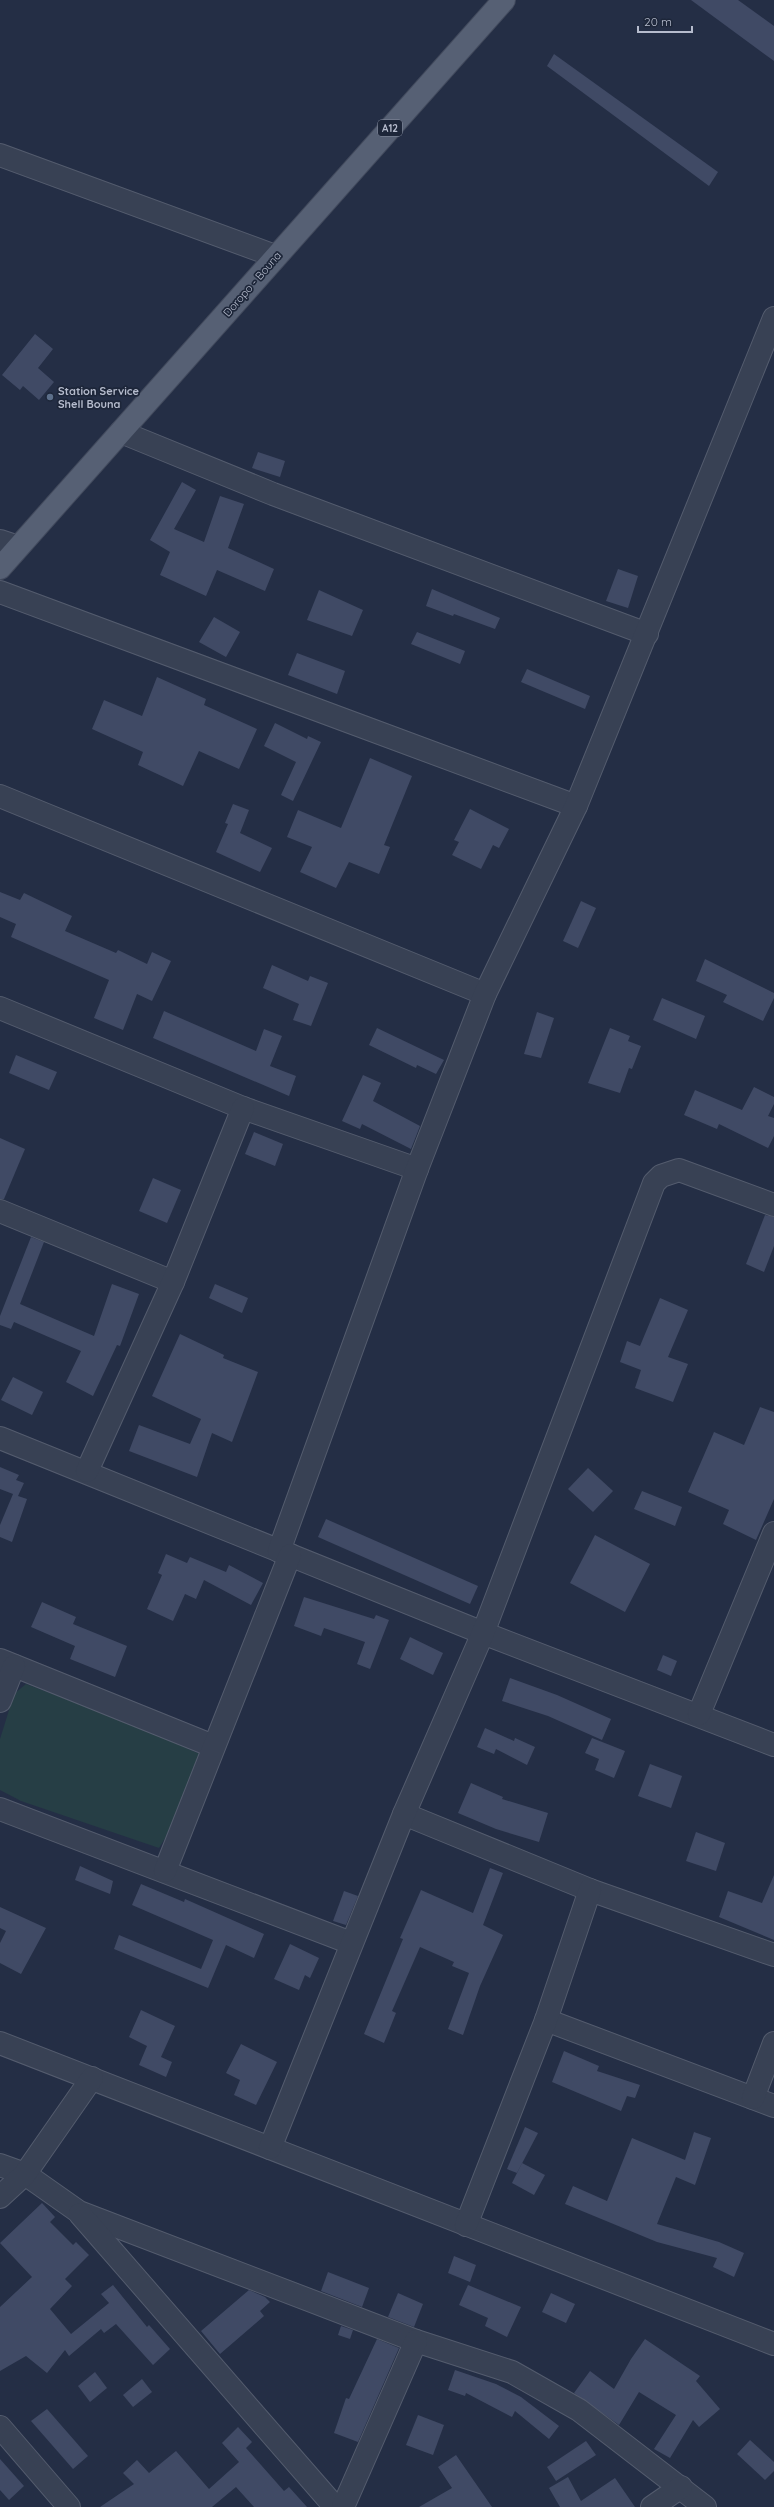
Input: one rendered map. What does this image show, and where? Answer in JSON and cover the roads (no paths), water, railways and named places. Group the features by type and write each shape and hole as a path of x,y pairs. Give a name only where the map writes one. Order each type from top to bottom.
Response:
{"main road":[{"name":"Doropo - Bouna","path":"0,568 9,544 120,432 504,0"}],"street":[{"path":"0,156 275,256"},
{"path":"165,1871 285,1553 417,1169 485,994 576,806 648,634 774,318"},
{"path":"120,432 273,494 648,634"},
{"path":"0,592 576,806"},
{"path":"0,796 485,994"},
{"path":"0,1008 243,1108 417,1169"},
{"path":"87,1471 173,1282 243,1108"},
{"path":"270,2148 404,1814 483,1632 654,1183 661,1176 679,1170 774,1205"},
{"path":"0,1211 173,1282"},
{"path":"0,1438 87,1471 285,1553 483,1632 699,1714 774,1745"},
{"path":"699,1714 774,1534"},
{"path":"0,1701 7,1663 213,1746"},
{"path":"0,1809 352,1943"},
{"path":"404,1814 590,1890 774,1955"},
{"path":"466,2225 546,2020 590,1890"},
{"path":"546,2020 774,2106"},
{"path":"0,2043 774,2344"},
{"path":"753,2098 774,2043"},
{"path":"0,2197 25,2174 92,2078"},
{"path":"0,2165 25,2174 79,2212 335,2507"},
{"path":"79,2212 416,2341 512,2372 579,2410 680,2486 705,2507"},
{"path":"343,2507 416,2341"},
{"path":"0,2427 69,2507"},
{"path":"652,2507 680,2486"}],"place":[{"name":"Station Service Shell Bouna","path":"50,397"}]}
